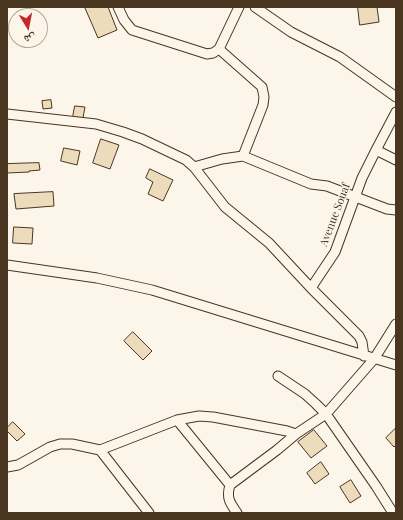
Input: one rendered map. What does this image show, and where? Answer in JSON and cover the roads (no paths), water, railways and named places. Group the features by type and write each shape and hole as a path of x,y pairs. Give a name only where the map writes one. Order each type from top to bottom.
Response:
{"street":[{"path":"118,7 124,20 132,30 207,54 219,50 239,7"},
{"path":"255,7 291,32 340,57 396,97"},
{"path":"219,50 262,87 264,97 263,105 243,156"},
{"name":"Avenue Souaf","path":"312,288 334,252 362,178 396,112"},
{"path":"7,114 96,124 142,139 186,160 194,167 225,207 269,243 359,336 362,342 364,356"},
{"path":"376,150 396,160"},
{"path":"194,167 222,159 243,156 311,184 327,186 355,198 387,209 396,210"},
{"path":"7,265 97,278 152,290 396,365"},
{"path":"237,513 230,502 228,492 230,485 296,434 326,414 374,358 396,324"},
{"path":"278,376 305,394 326,414 393,513"},
{"path":"7,467 18,465 50,447 60,444 72,444 100,450 177,420 199,416 213,417 296,434"},
{"path":"177,420 230,485"},
{"path":"100,450 149,513"}]}
